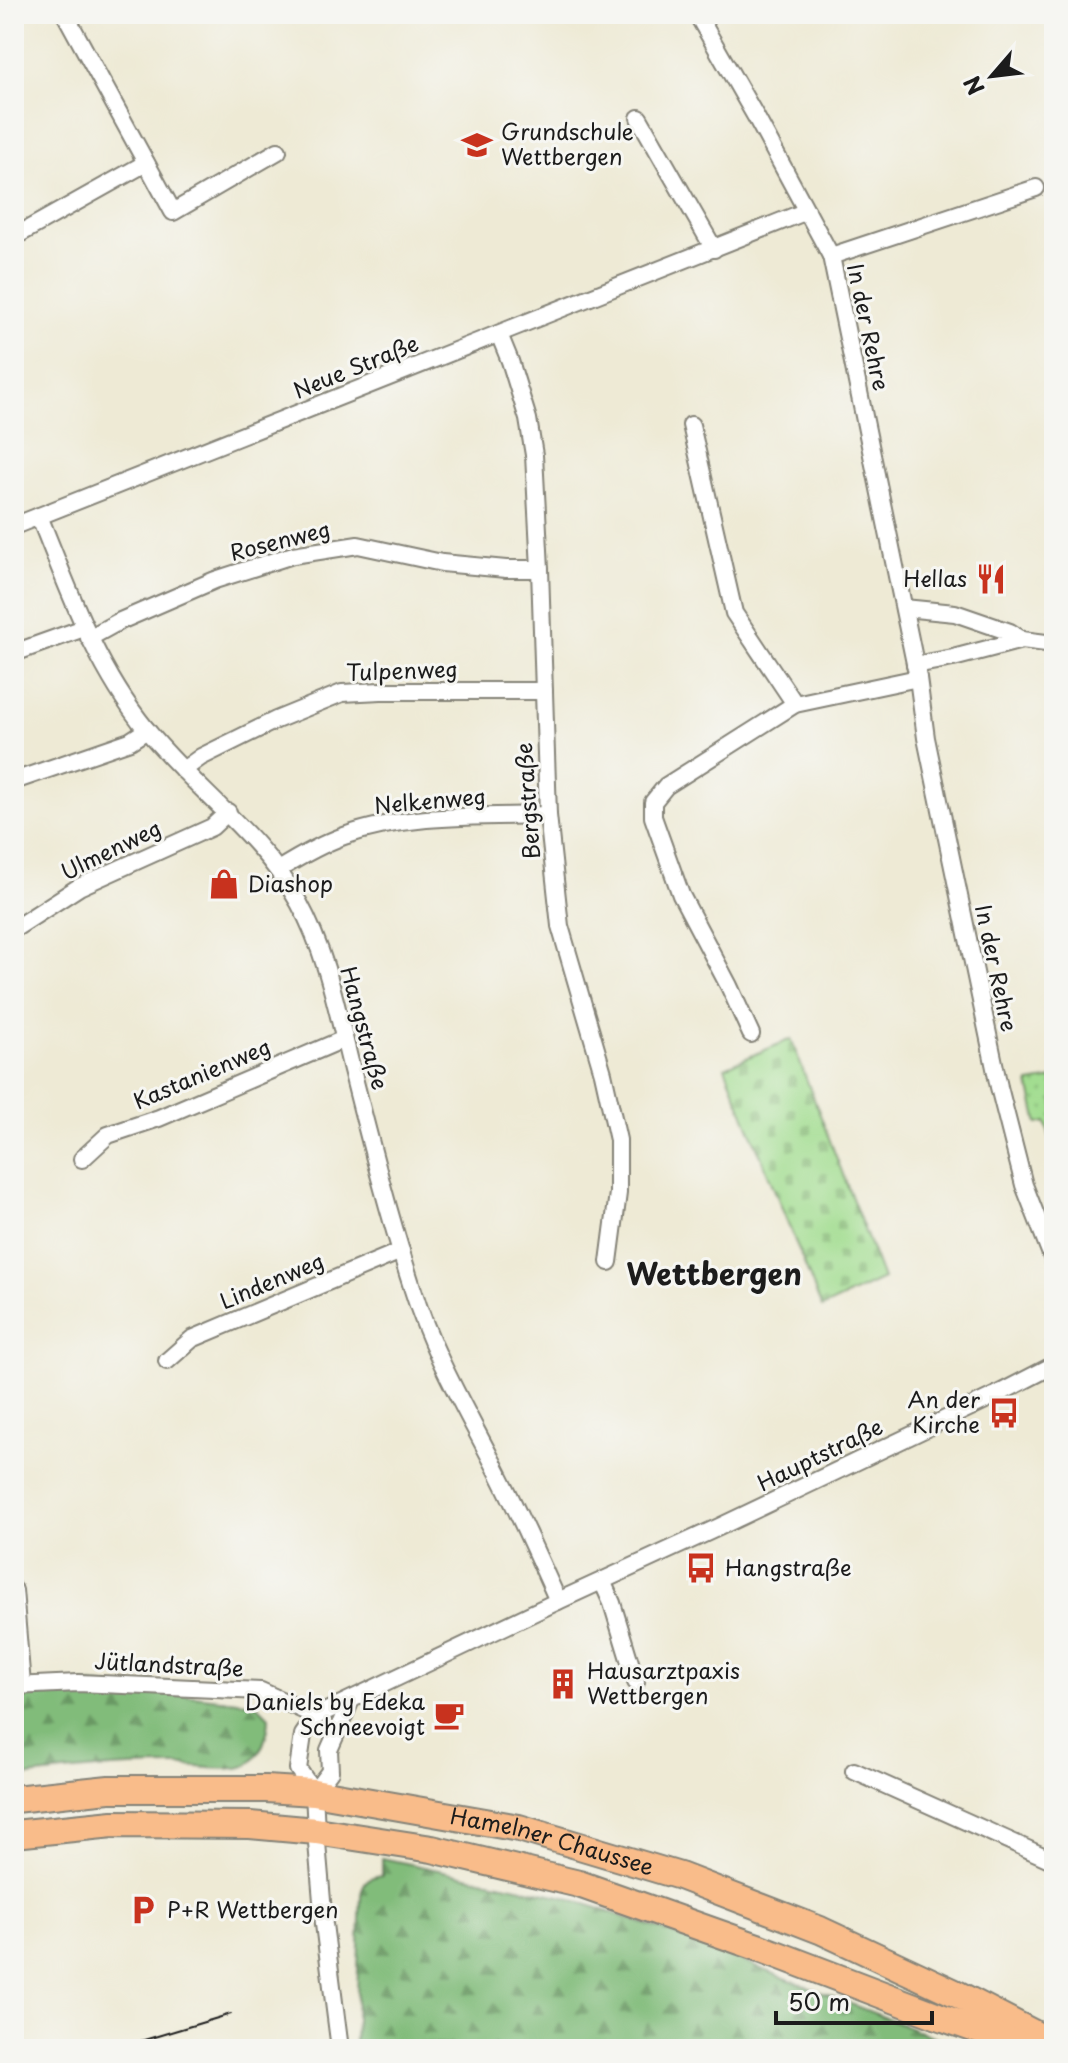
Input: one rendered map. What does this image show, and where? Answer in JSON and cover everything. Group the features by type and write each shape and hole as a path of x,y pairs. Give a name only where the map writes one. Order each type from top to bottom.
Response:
{"main road":[{"name":"Hamelner Chaussee","path":"14,1799 109,1789 220,1788 314,1792 519,1828 680,1876 820,1930 955,1993 1054,2044"},
{"name":"Hamelner Chaussee","path":"14,1834 113,1824 250,1825 316,1831 432,1849 579,1884 1033,2049"}],"street":[{"path":"65,14 173,212 278,151"},
{"name":"In der Rehre","path":"697,14 831,256 999,1087 1024,1185 1054,1262"},
{"path":"639,118 714,249"},
{"path":"14,237 146,163"},
{"path":"831,256 1036,188"},
{"name":"Neue Straße","path":"14,526 807,211"},
{"name":"Bergstraße","path":"499,334 528,419 534,455 548,815 560,926 603,1073 618,1140 618,1193 609,1262"},
{"path":"691,425 734,613 795,704"},
{"name":"Hangstraße","path":"39,516 87,633 124,699 183,770 228,812 278,870 314,934 332,986 414,1294 432,1341 511,1496 558,1601"},
{"name":"Rosenweg","path":"14,653 87,633 215,580 293,555 358,545 442,563 540,569"},
{"path":"904,608 955,613 1010,632 1022,640"},
{"path":"751,1034 681,895 653,817 653,802 666,786 795,704 1022,640 1054,644"},
{"name":"Tulpenweg","path":"183,770 201,757 276,720 342,693 544,691"},
{"path":"14,781 130,741 147,730"},
{"name":"Ulmenweg","path":"14,929 79,887 212,827 228,812"},
{"name":"Nelkenweg","path":"278,870 302,854 343,836 383,825 418,820 548,815"},
{"name":"Kastanienweg","path":"82,1159 108,1135 159,1118 344,1039"},
{"name":"Lindenweg","path":"167,1361 192,1339 401,1251"},
{"name":"Hauptstraße","path":"316,1716 1054,1365"},
{"path":"602,1581 612,1603 636,1682"},
{"path":"14,1590 18,1685"},
{"name":"Jütlandstraße","path":"18,1685 78,1683 261,1691 316,1716"},
{"path":"314,1792 330,1771 329,1750 351,1700"},
{"path":"316,1716 303,1735 298,1769 314,1792 324,1924 340,2049"},
{"path":"854,1771 1054,1861"}],"green space":[{"path":"791,1039 883,1279 822,1308 725,1067"},
{"path":"1054,1079 1054,1146 1046,1122 1038,1124 1029,1083"},
{"path":"78,1683 255,1703 269,1717 268,1730 260,1751 242,1767 121,1767 14,1778 14,1686"},
{"path":"382,1858 565,1897 668,1932 965,2049 494,2049 415,2044 355,2045 361,1895 367,1880 382,1875"}],"tram line":[{"path":"114,2049 231,2014"},
{"path":"228,2049 240,2046"}],"place":[{"name":"Grundschule Wettbergen","path":"477,145"},
{"name":"Hellas","path":"991,579"},
{"name":"Diashop","path":"224,884"},
{"name":"An der Kirche","path":"1004,1413"},
{"name":"Hangstraße","path":"701,1568"},
{"name":"Hausarztpaxis Wettbergen","path":"563,1684"},
{"name":"Daniels by Edeka Schneevoigt","path":"449,1715"},
{"name":"P+R Wettbergen","path":"143,1910"}],"district":[{"name":"Wettbergen","path":"714,1275"}]}
